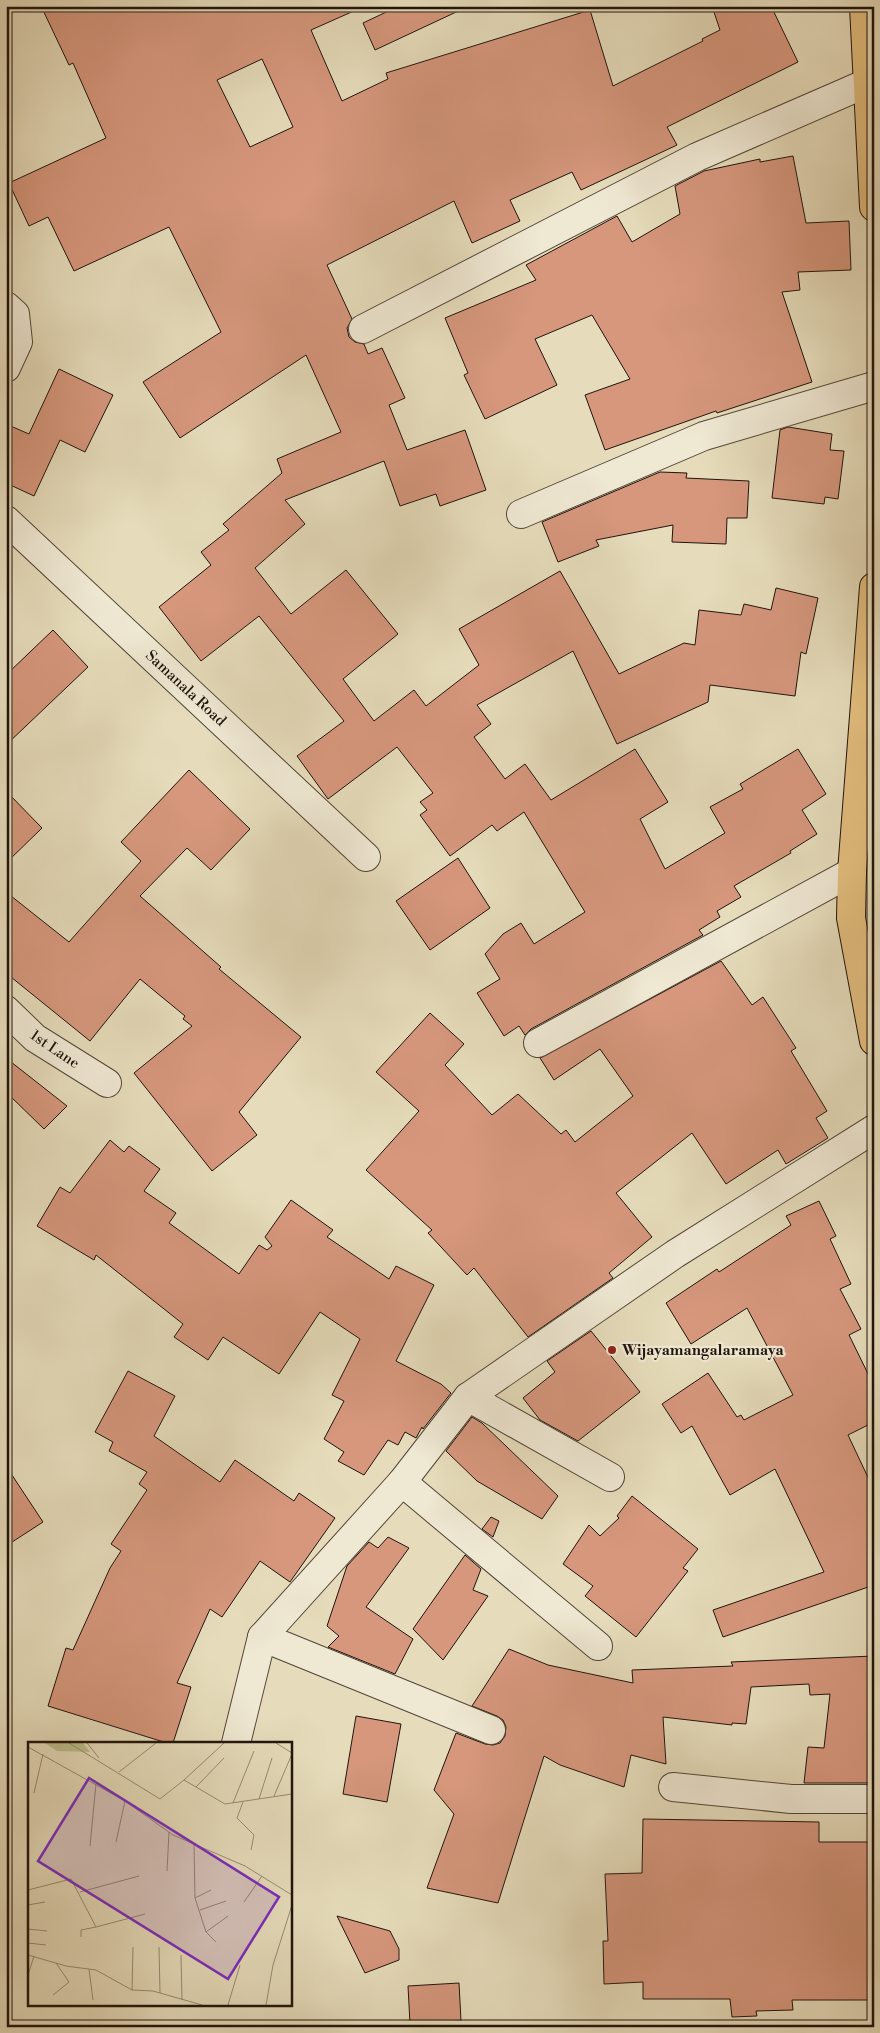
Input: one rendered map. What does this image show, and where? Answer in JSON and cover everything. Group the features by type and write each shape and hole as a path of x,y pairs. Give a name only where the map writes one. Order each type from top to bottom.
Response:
{"main road":[{"path":"864,6 874,207"},
{"path":"874,587 852,872 852,918 874,1041"}],"street":[{"path":"363,329 697,158 867,83"},
{"path":"6,306 15,314 18,342 6,368"},
{"path":"521,514 704,436 874,386"},
{"name":"Samanala Road","path":"6,520 366,857"},
{"path":"538,1043 852,872"},
{"name":"1st Lane","path":"6,1010 35,1038 107,1083"},
{"path":"236,1742 262,1638 402,1482 468,1396 675,1254 874,1129"},
{"path":"468,1396 610,1477"},
{"path":"402,1482 598,1646"},
{"path":"262,1638 491,1730"},
{"path":"673,1787 791,1799 874,1799"}],"building":[{"path":"41,6 365,6 311,30 342,101 388,79 386,73 590,10 613,86 703,41 702,39 720,30 712,6 771,6 798,62 667,127 677,145 581,190 572,172 510,200 520,221 472,243 454,201 327,265 352,319 347,328 349,337 355,342 364,344 368,354 382,348 405,398 389,405 407,450 465,430 486,490 440,506 436,494 400,506 384,461 285,500 305,524 255,568 291,614 346,570 398,634 343,679 374,721 414,690 426,706 479,665 459,629 560,571 619,674 684,643 695,645 699,610 741,615 744,604 771,610 776,588 818,598 806,654 801,652 795,696 710,685 708,702 617,744 573,651 477,705 491,724 474,737 505,779 525,764 551,800 635,749 668,802 640,819 665,869 725,833 710,807 743,789 740,784 798,749 826,794 802,810 817,834 790,851 791,853 734,886 741,897 717,911 720,917 699,930 703,935 531,1029 525,1035 519,1026 504,1036 477,993 500,979 485,954 503,934 521,923 534,944 585,912 524,812 497,831 492,825 450,856 420,815 427,810 420,802 433,793 397,747 328,799 297,756 344,721 259,616 201,661 159,607 211,565 201,552 229,530 223,524 282,473 277,459 341,432 306,355 180,438 143,382 221,332 169,227 74,271 48,217 29,226 9,183 106,138 73,63 69,65","holes":["262,59 293,127 250,147 217,80"]},
{"path":"399,6 469,6 375,50 363,23"},
{"path":"793,156 806,223 849,221 851,270 798,272 800,290 782,292 812,382 717,413 716,411 605,450 585,395 630,379 592,315 535,339 557,385 485,419 464,375 468,373 445,318 536,280 526,265 617,216 632,242 680,214 675,186 704,171 760,159 760,162"},
{"path":"59,369 113,395 85,452 60,440 34,496 6,483 6,424 29,434"},
{"path":"788,427 832,434 830,450 844,451 838,499 825,497 824,504 772,498 780,430"},
{"path":"660,472 687,473 686,478 749,481 747,518 727,518 726,544 672,542 673,525 596,540 599,546 558,562 542,522"},
{"path":"53,630 88,667 6,745 6,675"},
{"path":"189,770 250,829 211,870 187,848 140,896 221,967 219,969 301,1037 239,1112 257,1135 212,1171 134,1073 192,1026 183,1019 185,1016 140,979 90,1041 6,973 6,892 69,942 141,861 121,842"},
{"path":"6,791 42,828 6,863"},
{"path":"458,858 490,908 430,950 396,901"},
{"path":"721,961 752,1005 763,997 796,1048 791,1051 827,1111 816,1118 828,1138 786,1164 778,1150 726,1184 692,1133 616,1193 652,1237 609,1273 613,1278 528,1337 474,1268 467,1275 428,1233 432,1230 366,1170 419,1111 376,1072 430,1013 464,1044 445,1065 492,1115 518,1094 561,1134 566,1130 575,1142 633,1096 600,1049 554,1080 540,1058"},
{"path":"6,1058 67,1106 44,1129 6,1092"},
{"path":"110,1140 124,1152 129,1146 160,1169 144,1191 176,1213 169,1223 239,1274 259,1245 267,1250 272,1246 265,1237 291,1200 333,1230 327,1237 389,1279 396,1266 434,1285 396,1361 441,1384 451,1393 423,1429 422,1427 416,1438 405,1432 398,1445 388,1440 364,1475 338,1461 344,1452 324,1439 344,1401 332,1395 360,1339 320,1312 279,1374 223,1337 208,1360 174,1337 183,1324 96,1255 94,1260 37,1226 60,1187 70,1193"},
{"path":"819,1201 836,1236 830,1239 851,1284 840,1289 861,1329 849,1335 874,1386 874,1422 848,1435 874,1490 874,1585 723,1637 713,1610 824,1572 775,1469 730,1495 692,1426 681,1433 662,1404 708,1373 737,1417 741,1415 744,1420 793,1395 747,1308 691,1344 666,1303 717,1269 719,1272 791,1225 786,1216"},
{"path":"591,1331 640,1392 578,1441 540,1420 523,1398 555,1372 547,1361"},
{"path":"128,1371 175,1396 154,1436 220,1482 235,1460 294,1501 299,1493 335,1518 290,1582 260,1561 222,1617 210,1609 177,1683 191,1687 173,1742 164,1742 48,1706 66,1648 73,1650 110,1568 121,1551 111,1544 147,1490 139,1484 147,1472 109,1451 113,1442 95,1432"},
{"path":"472,1417 482,1423 558,1496 542,1519 477,1481 446,1451"},
{"path":"6,1466 43,1522 6,1546"},
{"path":"632,1496 698,1549 683,1568 688,1571 636,1637 585,1596 593,1586 563,1564 589,1525 600,1536 619,1518 617,1516"},
{"path":"491,1517 499,1521 493,1537 482,1529"},
{"path":"388,1537 409,1548 366,1607 413,1639 395,1674 328,1647 339,1636 327,1626 347,1566 369,1542 378,1548"},
{"path":"465,1555 481,1569 473,1590 488,1596 443,1660 413,1629"},
{"path":"509,1649 548,1665 633,1683 632,1670 733,1666 731,1662 874,1656 874,1783 804,1783 808,1747 824,1748 830,1694 810,1695 809,1684 751,1687 746,1724 732,1723 732,1725 663,1717 666,1764 631,1755 624,1787 560,1765 544,1756 498,1903 427,1888 454,1814 434,1790 456,1733 485,1744 493,1745 500,1743 505,1736 506,1727 503,1720 472,1706"},
{"path":"356,1716 401,1724 387,1802 343,1794"},
{"path":"643,1819 819,1822 819,1842 874,1842 874,2000 792,2000 793,2010 756,2011 757,2016 732,2017 730,1999 643,1999 643,1982 604,1984 603,1941 608,1941 605,1874 642,1873"},
{"path":"337,1916 390,1931 399,1949 399,1960 365,1973"},
{"path":"459,1983 461,2021 410,2024 408,1986"}],"place":[{"name":"Wijayamangalaramaya","path":"612,1350"}]}
